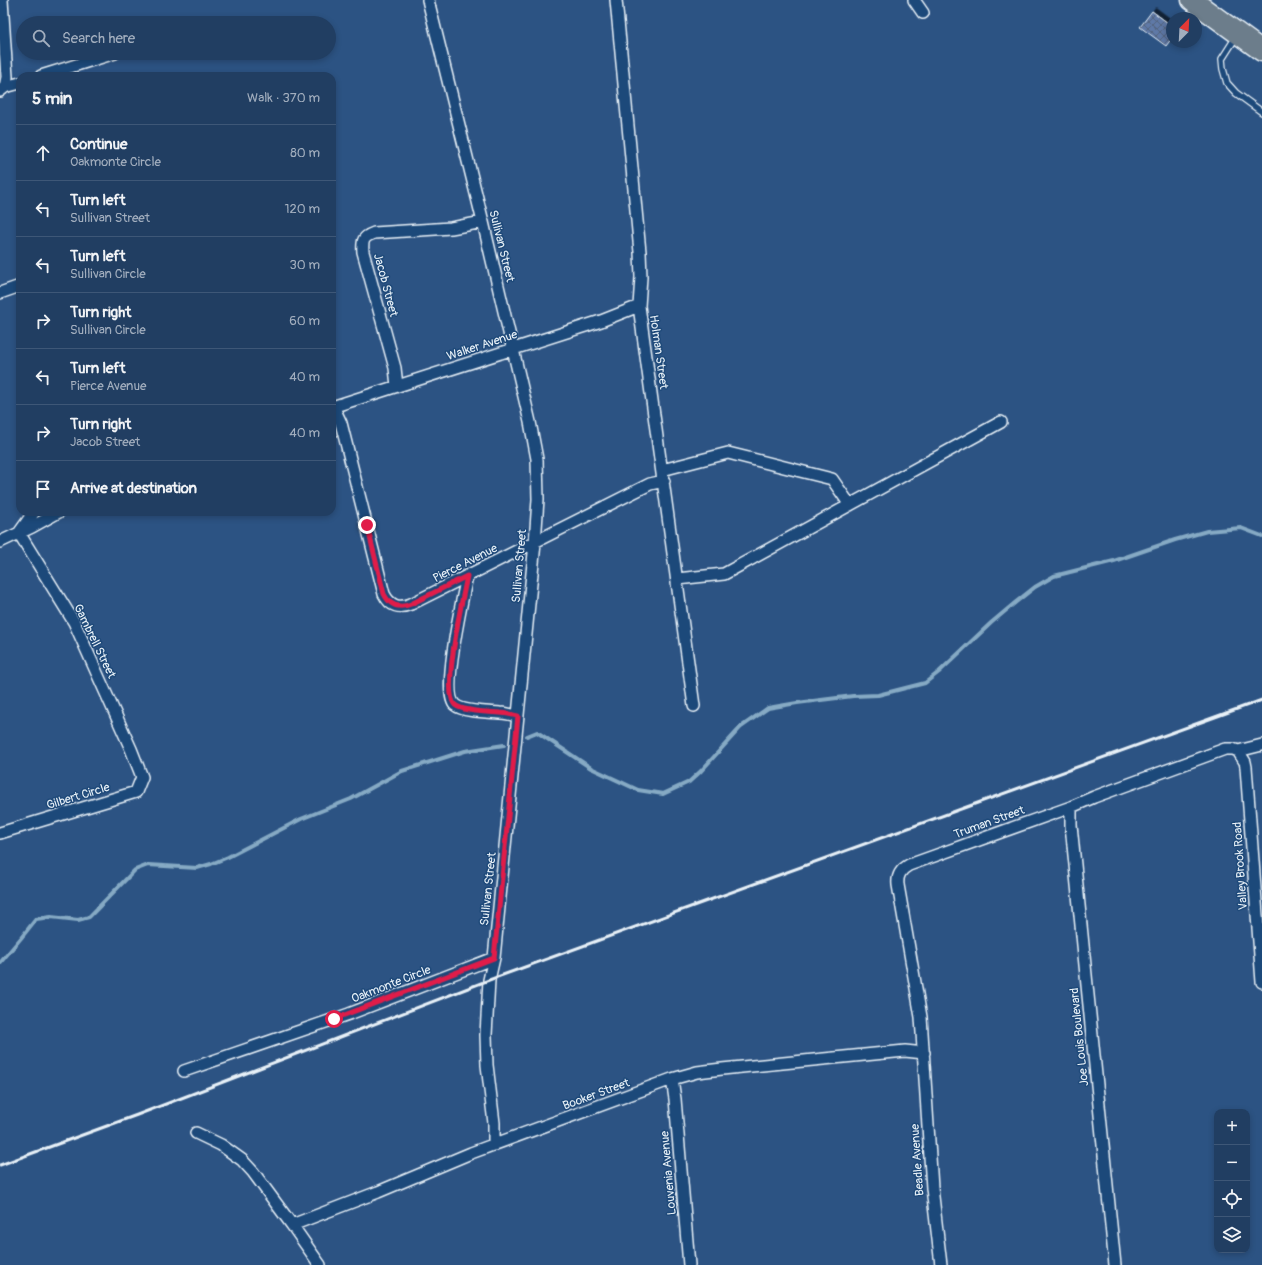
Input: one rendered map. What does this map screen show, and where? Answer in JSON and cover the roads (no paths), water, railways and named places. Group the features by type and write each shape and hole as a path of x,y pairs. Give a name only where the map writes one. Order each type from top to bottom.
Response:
{"highway":[{"path":"1192,0 1262,51"}],"street":[{"path":"2,0 7,77 2,89"},
{"name":"Sullivan Street","path":"428,0 514,349 537,459 538,499 535,542 494,958 489,980 486,1035 487,1065 494,1123 494,1145"},
{"name":"Holman Street","path":"616,0 640,252 641,277 639,306 694,706"},
{"path":"914,0 923,13"},
{"path":"54,72 92,60"},
{"path":"2,89 16,84"},
{"name":"Jacob Street","path":"396,386 395,368 363,252 363,239 374,232 451,228 483,222"},
{"path":"0,293 16,287"},
{"name":"Walker Avenue","path":"336,406 601,321 639,306"},
{"name":"Pierce Avenue","path":"336,413 341,423 386,598 390,603 396,606 404,607 411,604 650,484 663,475 728,453 832,479 850,505"},
{"path":"677,579 724,574 1001,422"},
{"path":"19,533 31,516"},
{"path":"0,542 52,516"},
{"name":"Gambrell Street","path":"19,533 74,622 137,766"},
{"path":"467,576 454,644 451,685 452,700 461,708 518,716"},
{"name":"Truman Street","path":"924,1053 920,1017 897,879 903,868 1225,749 1233,748 1238,751 1262,745"},
{"name":"Valley Brook Road","path":"1238,751 1245,762 1246,767 1262,982"},
{"name":"Gilbert Circle","path":"0,833 136,792 142,777 137,766"},
{"name":"Joe Louis Boulevard","path":"1071,807 1071,825 1115,1265"},
{"name":"Oakmonte Circle","path":"184,1071 349,1014 494,958"},
{"name":"Booker Street","path":"292,1225 494,1145 672,1079 697,1072 905,1051 924,1053"},
{"name":"Beadle Avenue","path":"924,1053 932,1188 941,1265"},
{"name":"Louvenia Avenue","path":"672,1079 689,1265"},
{"path":"196,1133 221,1145 242,1160 253,1172 320,1265"}],"lane":[{"path":"1238,33 1222,59 1227,83 1236,93 1262,112"}],"waterway":[{"path":"527,736 537,732 591,768 638,790 663,794 689,782 741,727 768,708 853,696 878,695 925,683 1016,602 1035,587 1054,576 1114,561 1175,540 1207,531 1241,528 1262,536"},
{"path":"0,963 36,919 51,917 78,920 89,917 135,870 148,865 197,868 211,864 228,857 301,819 351,799 402,771 465,751 504,745"}],"railway":[{"path":"0,1165 137,1115 489,980 1262,700"}]}
